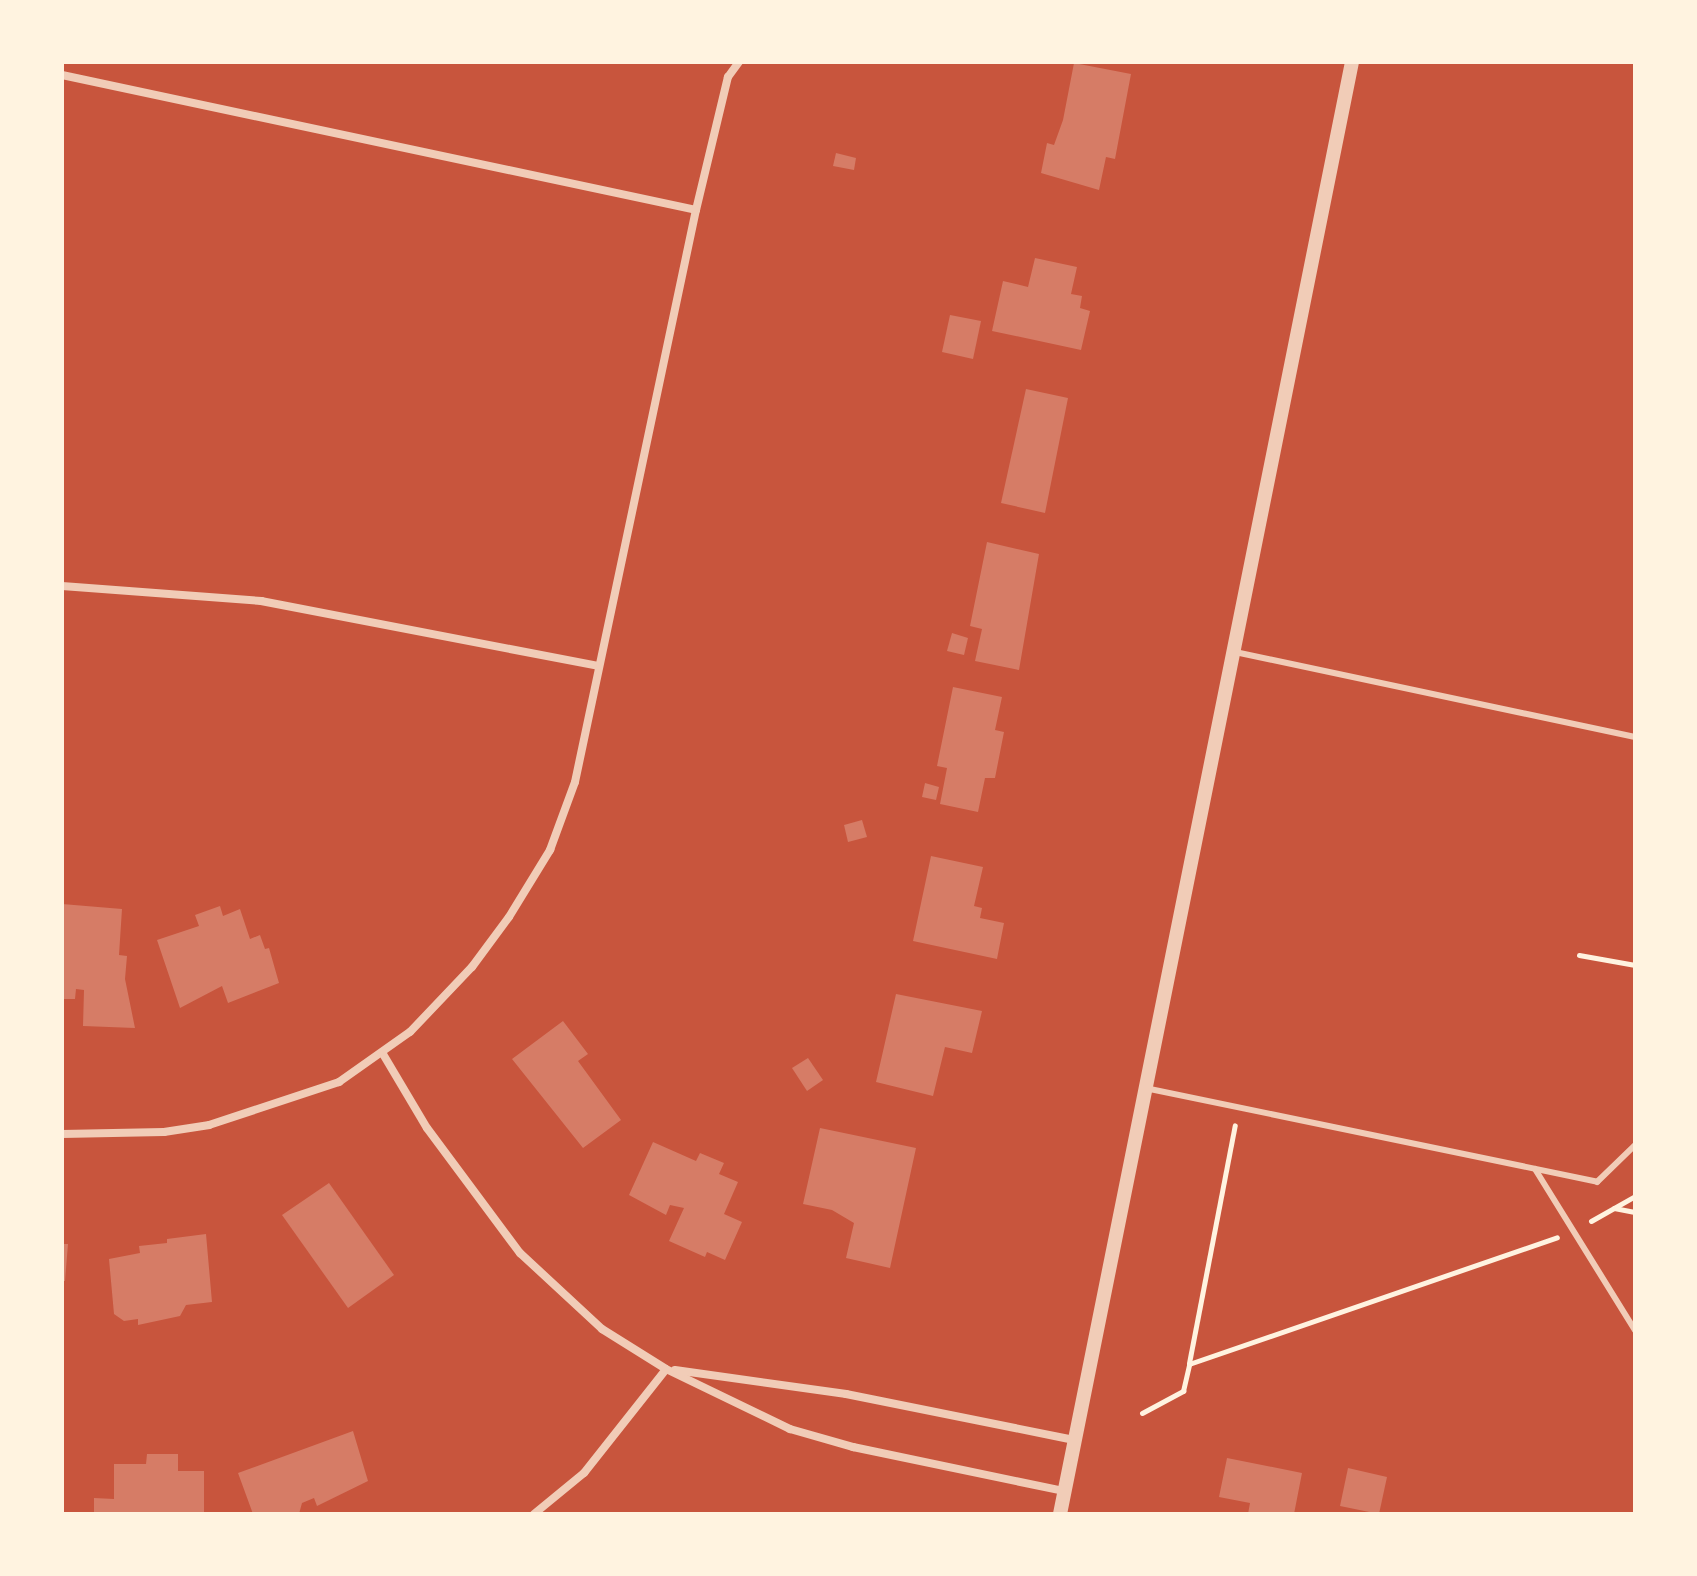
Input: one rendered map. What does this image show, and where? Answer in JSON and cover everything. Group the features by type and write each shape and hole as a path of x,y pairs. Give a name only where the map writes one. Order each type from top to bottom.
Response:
{"street":[{"path":"62,1134 132,1134 209,1125 339,1082 383,1054 441,1001 509,917 550,850 575,782 597,666 655,418 696,210 728,77 739,62"},
{"path":"1060,1514 1352,62"},
{"path":"62,75 696,210"},
{"path":"62,586 261,601 597,666"},
{"path":"383,1054 427,1128 520,1253 602,1329 666,1369 824,1439 1064,1491"},
{"path":"666,1369 846,1394 1075,1440"},
{"path":"534,1514 584,1473 666,1369"}],"lane":[{"path":"1233,652 1635,737"},
{"path":"1625,733 1635,726"},
{"path":"1145,1088 1597,1182 1635,1145"},
{"path":"1535,1169 1635,1330"}],"path":[{"path":"1579,955 1635,965"},
{"path":"1142,1413 1183,1391 1239,1108"},
{"path":"1189,1364 1574,1231 1635,1196"},
{"path":"1613,1208 1635,1212"}],"building":[{"path":"1074,63 1131,74 1115,159 1106,157 1099,190 1041,173 1047,143 1054,145 1063,120"},
{"path":"836,153 856,158 854,170 833,166"},
{"path":"1035,258 1077,267 1071,294 1082,296 1080,308 1090,311 1081,350 992,331 1003,281 1028,287"},
{"path":"950,315 981,321 973,359 942,352"},
{"path":"1026,389 1068,398 1045,513 1001,503"},
{"path":"987,542 1039,554 1019,670 975,661 982,629 970,626"},
{"path":"952,633 968,638 964,655 947,651"},
{"path":"953,687 1002,697 995,730 1004,732 995,778 985,778 978,812 940,804 947,768 937,766"},
{"path":"925,783 939,787 936,800 922,797"},
{"path":"862,820 867,837 848,842 844,825"},
{"path":"931,856 983,867 974,906 982,908 980,918 1004,923 997,959 913,941"},
{"path":"62,904 122,909 119,955 127,956 125,979 135,1028 83,1026 84,990 76,989 75,999 62,999"},
{"path":"220,906 223,916 240,909 250,939 260,935 265,949 269,948 279,983 228,1003 222,986 180,1008 157,940 199,926 195,915"},
{"path":"896,994 982,1011 972,1053 945,1047 933,1096 876,1082"},
{"path":"563,1021 588,1054 578,1061 621,1120 583,1148 512,1059"},
{"path":"808,1058 823,1080 807,1091 792,1068"},
{"path":"820,1128 916,1148 890,1268 846,1258 854,1223 832,1210 803,1204"},
{"path":"653,1142 696,1161 700,1153 724,1163 719,1174 738,1182 724,1214 742,1222 725,1260 707,1252 705,1257 669,1241 684,1208 670,1205 666,1215 629,1195"},
{"path":"329,1183 394,1275 348,1308 282,1215"},
{"path":"206,1234 212,1302 186,1305 180,1316 138,1325 138,1319 124,1321 114,1314 109,1259 140,1253 139,1246"},
{"path":"62,1244 68,1244 65,1281 62,1281"},
{"path":"353,1431 368,1481 317,1506 314,1498 302,1503 299,1514 253,1514 238,1473"},
{"path":"147,1454 178,1454 178,1471 204,1471 204,1514 94,1514 94,1498 114,1499 114,1464 146,1464"},
{"path":"1227,1458 1302,1473 1294,1514 1248,1514 1250,1503 1219,1497"},
{"path":"1348,1468 1387,1477 1379,1514 1340,1506"}]}
